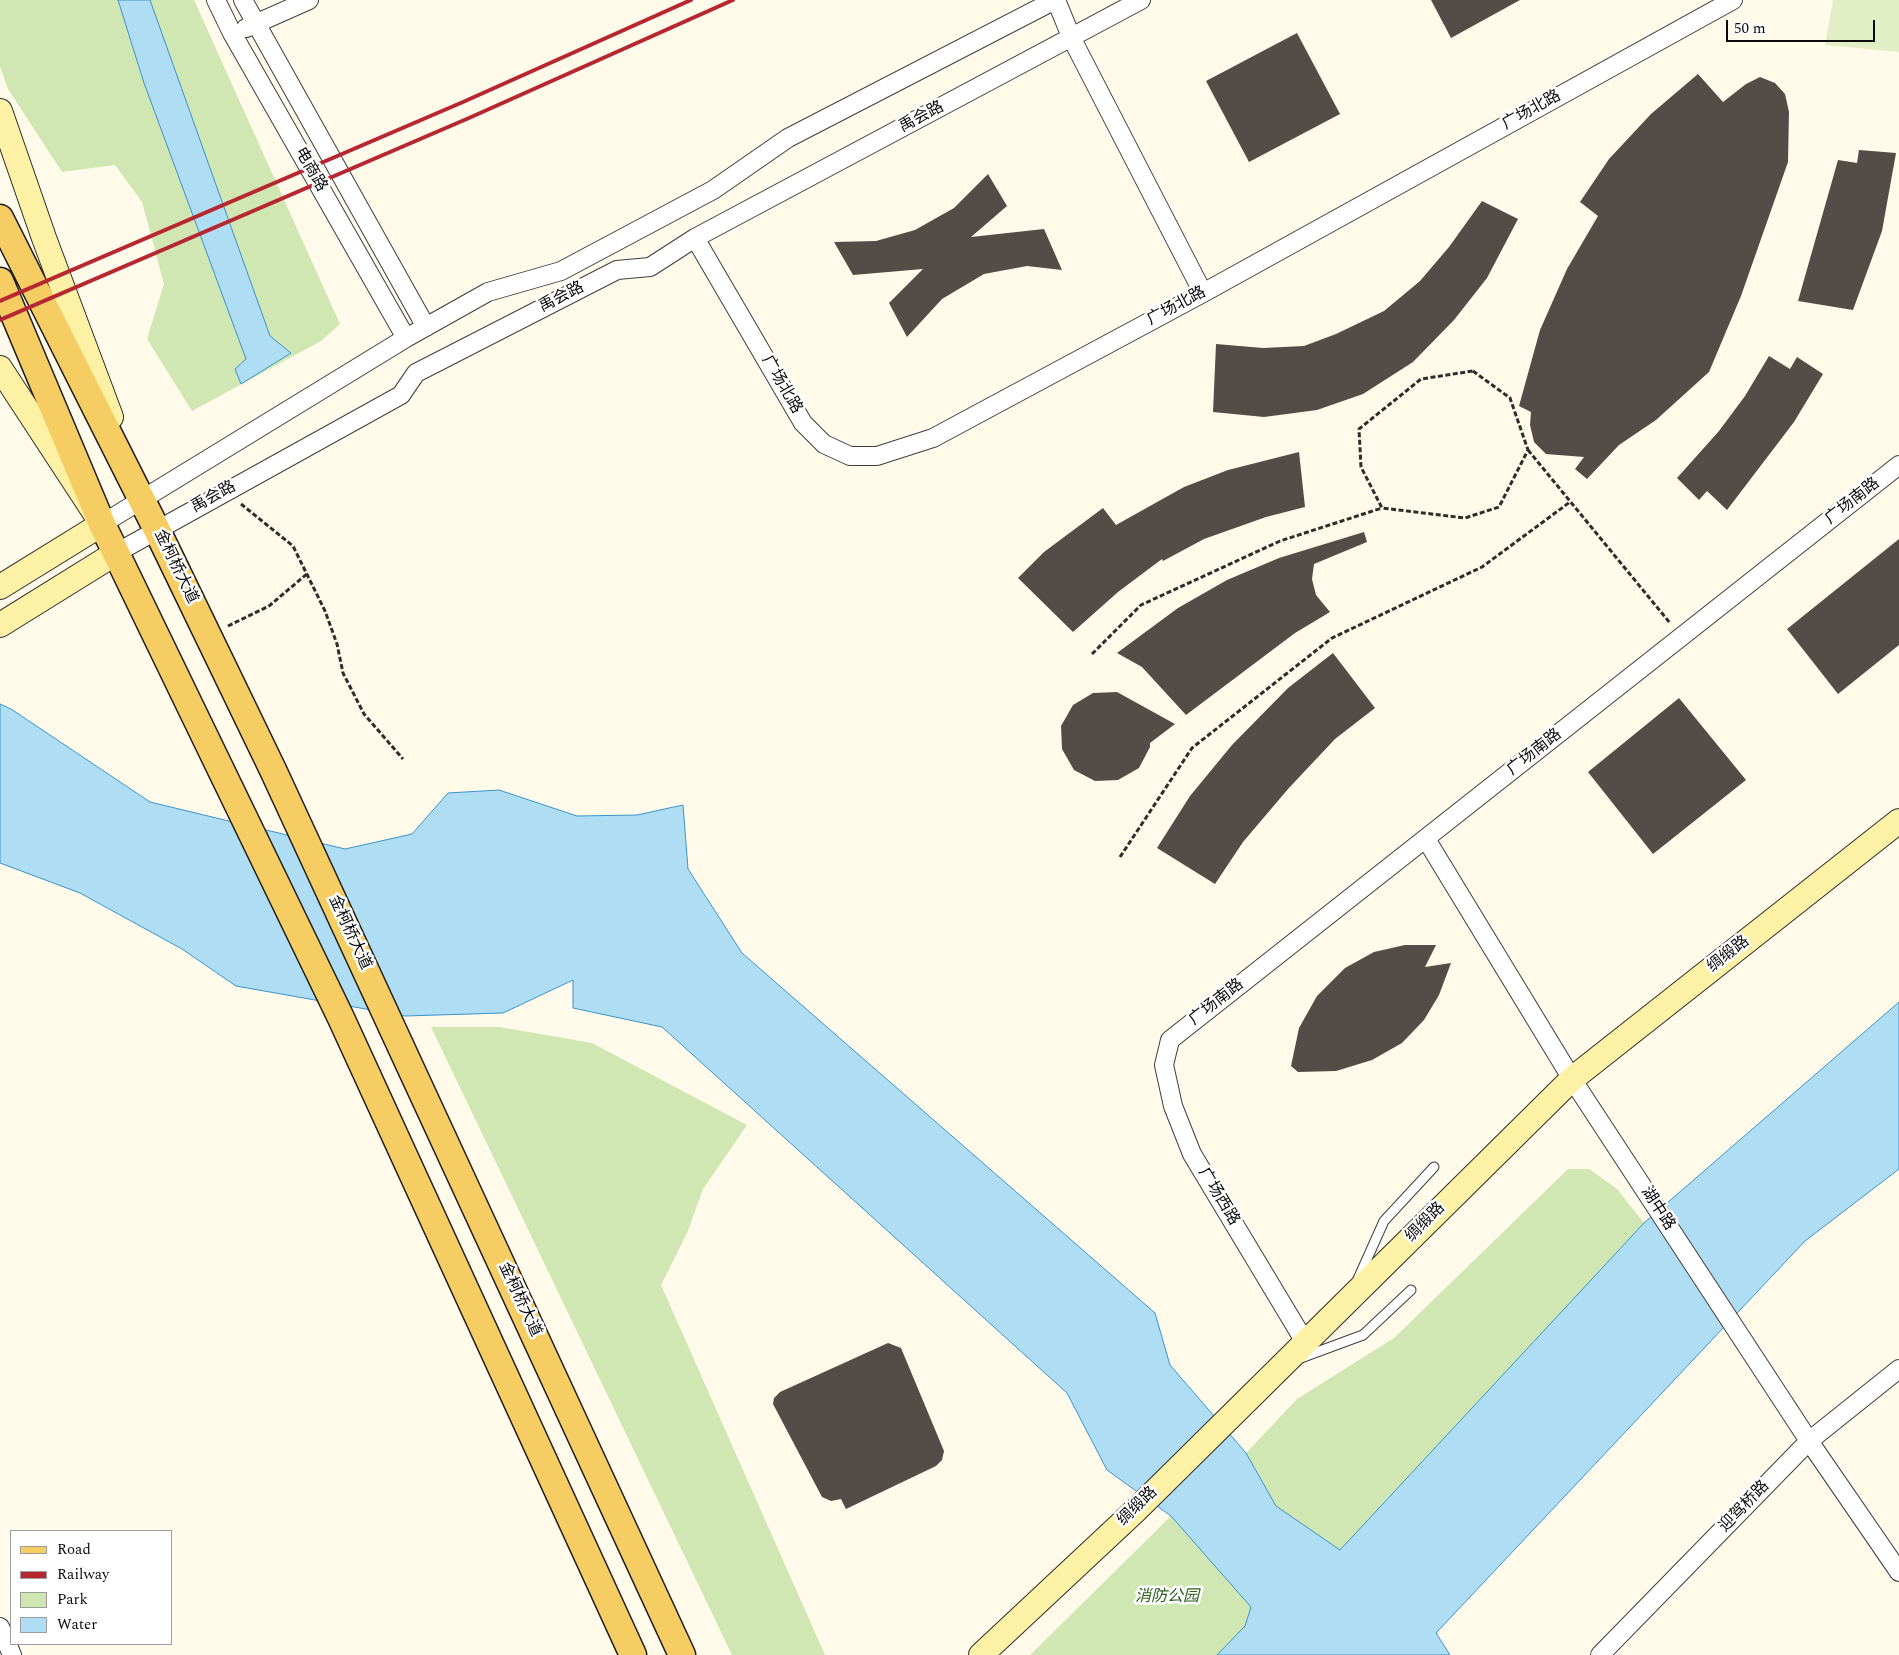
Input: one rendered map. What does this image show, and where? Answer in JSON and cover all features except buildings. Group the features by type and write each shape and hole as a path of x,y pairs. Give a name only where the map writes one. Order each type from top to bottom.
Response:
{"main road":[{"name":"金柯桥大道","path":"0,218 143,500 273,770 682,1655"},
{"path":"0,281 102,524 341,1018 633,1655"}],"street":[{"name":"电商路","path":"216,0 232,33 406,338"},
{"name":"电商路","path":"243,0 426,327"},
{"path":"232,33 309,0"},
{"path":"1055,0 1072,39 1203,293"},
{"name":"禹会路","path":"0,587 406,338 488,292 561,272 713,190 788,138 1055,0"},
{"name":"禹会路","path":"0,625 116,553 401,395 416,372 617,270 650,267 695,238 1072,39 1141,0"},
{"name":"广场北路","path":"695,238 803,424 824,444 850,456 877,456 933,438 1203,293 1733,0"},
{"path":"0,111 44,238 143,500"},
{"path":"0,368 102,524"},
{"name":"广场南路","path":"1170,1040 1899,465"},
{"name":"绸缎路","path":"981,1655 1135,1511 1572,1079 1899,821"},
{"name":"湖中路","path":"1426,839 1572,1079 1809,1441 1899,1572"},
{"name":"广场西路","path":"1170,1040 1164,1065 1173,1106 1192,1154 1305,1342"},
{"name":"迎驾桥路","path":"1600,1655 1809,1441 1899,1369"},
{"path":"0,1627 12,1655"}],"lane":[{"path":"1350,1298 1384,1221 1434,1167"},
{"path":"1282,1365 1363,1335 1411,1290"}],"path":[{"path":"1382,508 1361,466 1359,429 1421,379 1473,371 1510,398 1528,450 1682,637"},
{"path":"1092,654 1140,605 1280,541 1382,508 1465,518 1499,507 1528,450"},
{"path":"224,493 260,518 293,546 308,573 325,611 337,644 343,673 364,714 403,759"},
{"path":"1120,857 1192,748 1332,638 1482,567 1570,502"},
{"path":"208,636 270,606 308,573"}],"green space":[{"path":"0,0 194,0 340,324 321,341 192,411 147,339 164,284 142,202 115,165 62,172 8,89 0,66"},
{"path":"1833,0 1899,0 1899,52 1825,45"},
{"path":"431,1027 500,1027 592,1043 747,1125 703,1189 687,1233 661,1285 825,1655 732,1655"},
{"path":"1568,1169 1589,1169 1617,1189 1644,1223 1340,1550 1276,1506 1246,1453 1297,1399 1394,1338"},
{"name":"消防公园","path":"1171,1516 1251,1607 1245,1626 1217,1655 1030,1655"}],"water":[{"path":"118,0 150,0 270,336 291,353 241,384 235,369 246,359 144,83"},
{"path":"0,704 11,709 150,802 345,849 412,834 448,793 499,790 577,816 637,815 683,805 688,869 742,953 1155,1313 1170,1365 1246,1453 1276,1506 1340,1550 1644,1223 1899,1002 1899,1169 1805,1241 1436,1633 1450,1655 1217,1655 1245,1626 1251,1607 1171,1516 1107,1470 1067,1393 662,1027 573,1008 573,980 503,1013 405,1016 236,986 182,949 80,893 0,863"}],"railway":[{"path":"0,301 463,102 691,0"},
{"path":"0,320 469,118 733,0"}]}
